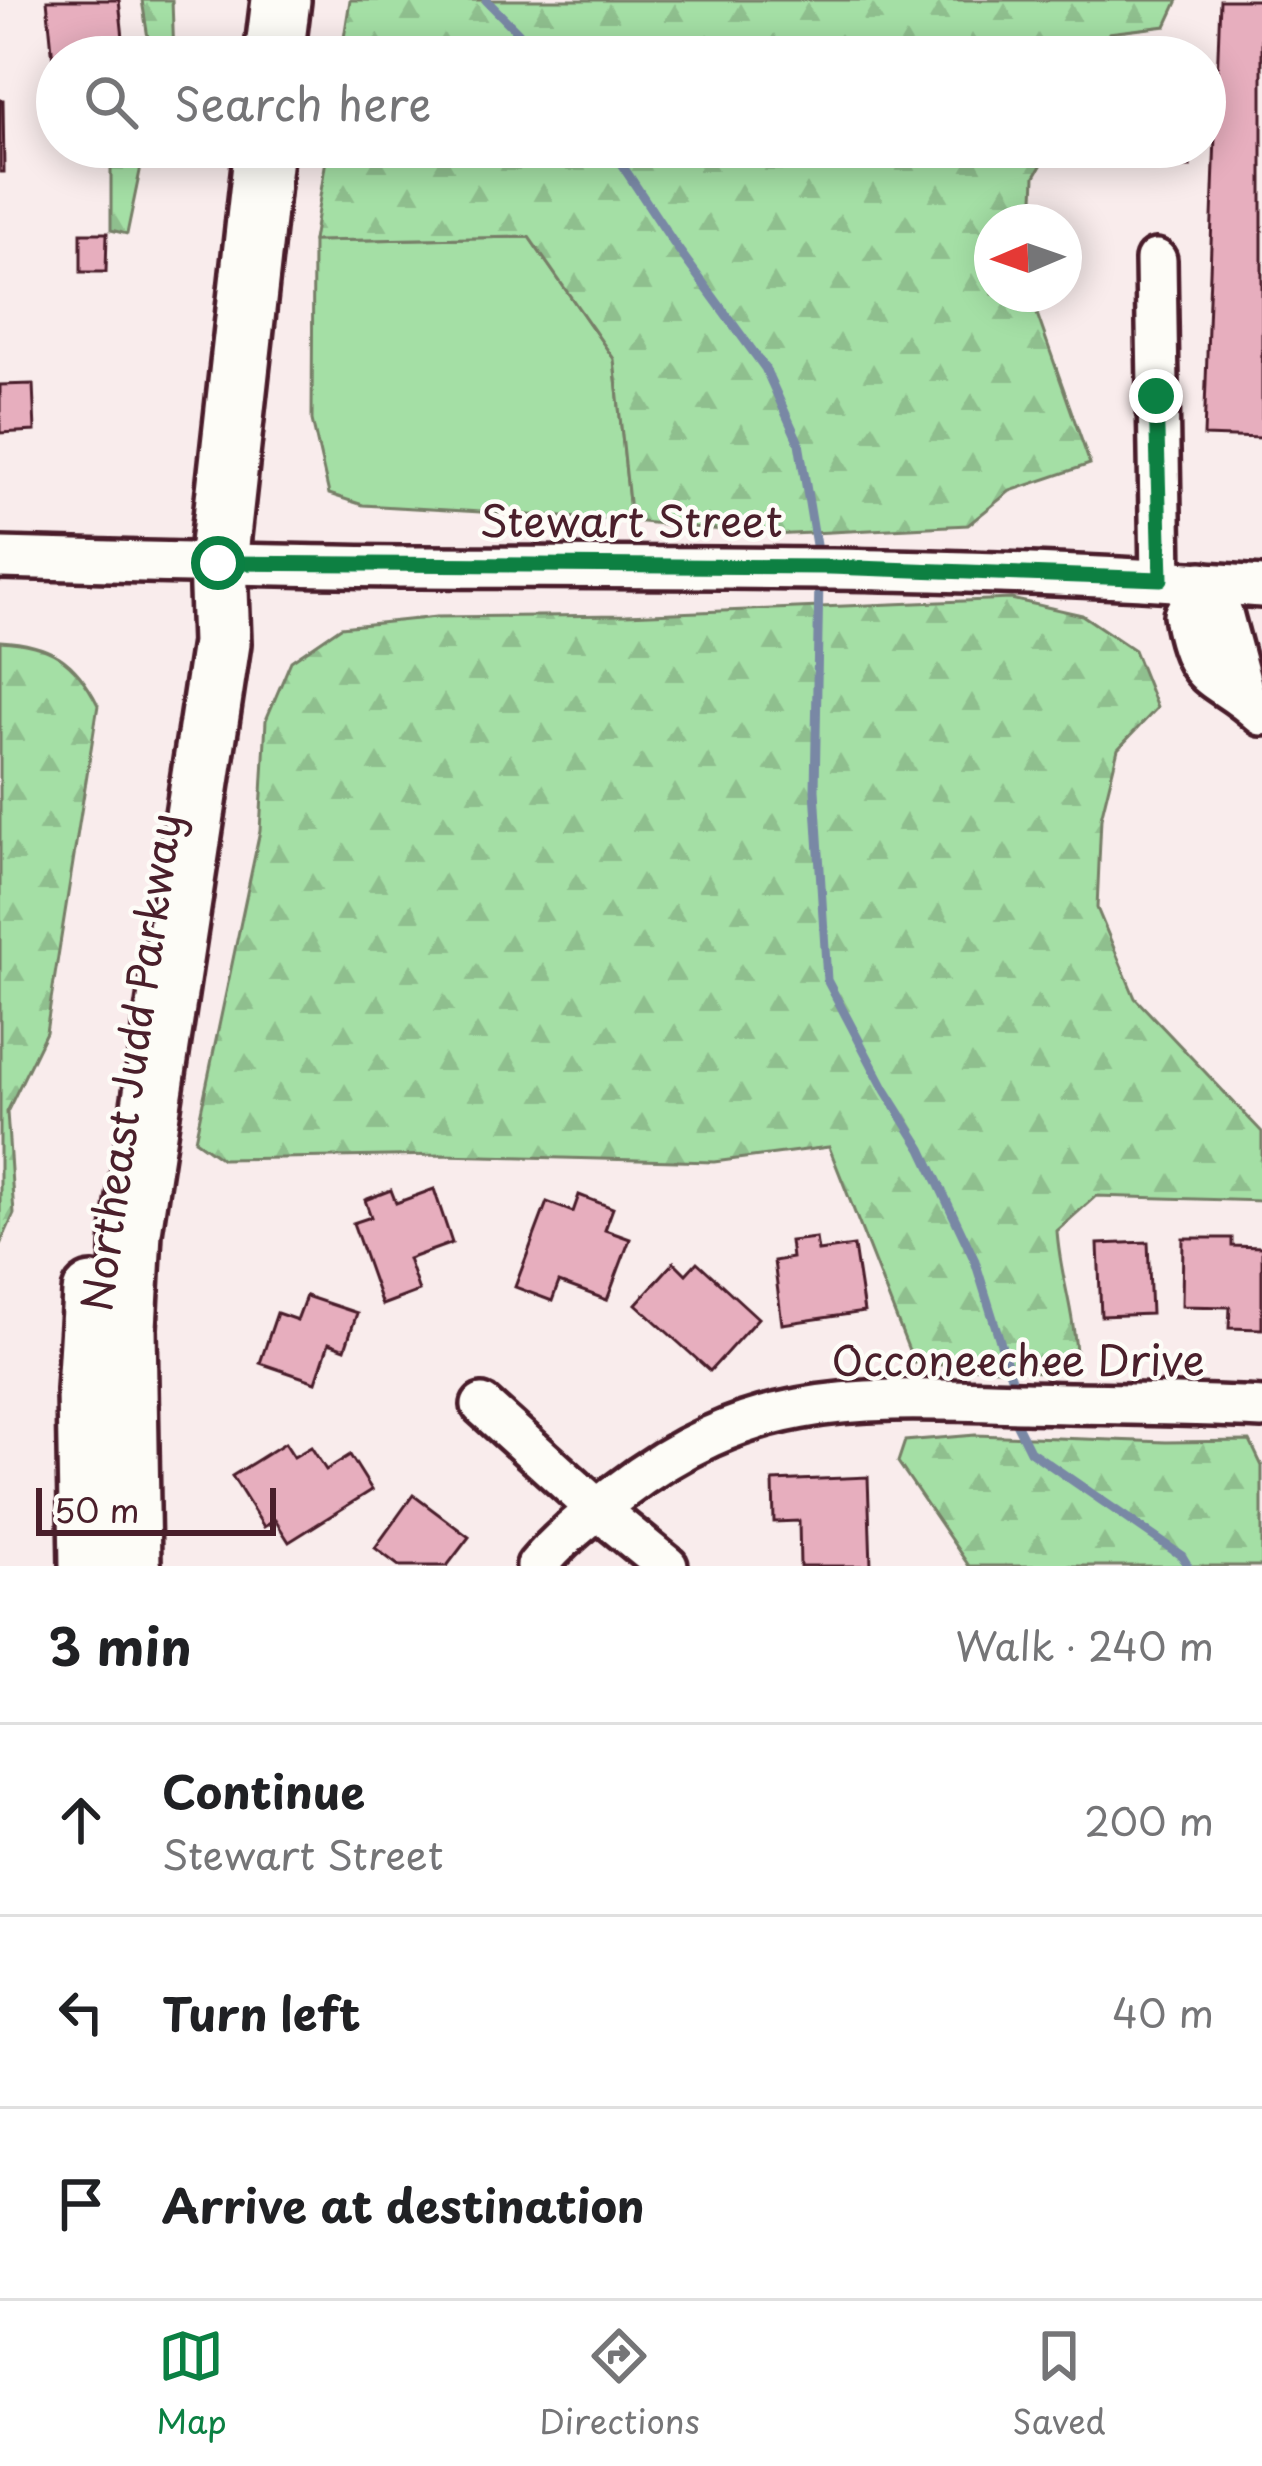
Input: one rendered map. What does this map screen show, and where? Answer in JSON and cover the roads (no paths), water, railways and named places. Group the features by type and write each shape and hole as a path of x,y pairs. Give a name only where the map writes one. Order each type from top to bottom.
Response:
{"highway":[{"path":"276,36 280,0"},
{"name":"Northeast Judd Parkway","path":"130,1566 127,1328 132,1232 221,644 218,563 262,168"},
{"name":"Northeast Judd Parkway","path":"89,1566 86,1390 93,1276 112,1123 193,641 218,563"}],"street":[{"path":"1156,260 1161,579"},
{"name":"Stewart Street","path":"0,558 830,567 1262,587"},
{"path":"1202,582 1222,613 1253,707"},
{"name":"Occoneechee Drive","path":"537,1566 597,1510 660,1462 711,1433 768,1414 821,1404 1000,1401 1262,1408"},
{"path":"482,1405 597,1510 668,1566"}],"waterway":[{"path":"486,0 521,36"},
{"path":"624,168 765,368 799,443 818,557"},
{"path":"819,580 815,790 827,980 922,1149 975,1261 1015,1389"},
{"path":"1015,1421 1030,1451 1182,1556 1188,1566"}]}
